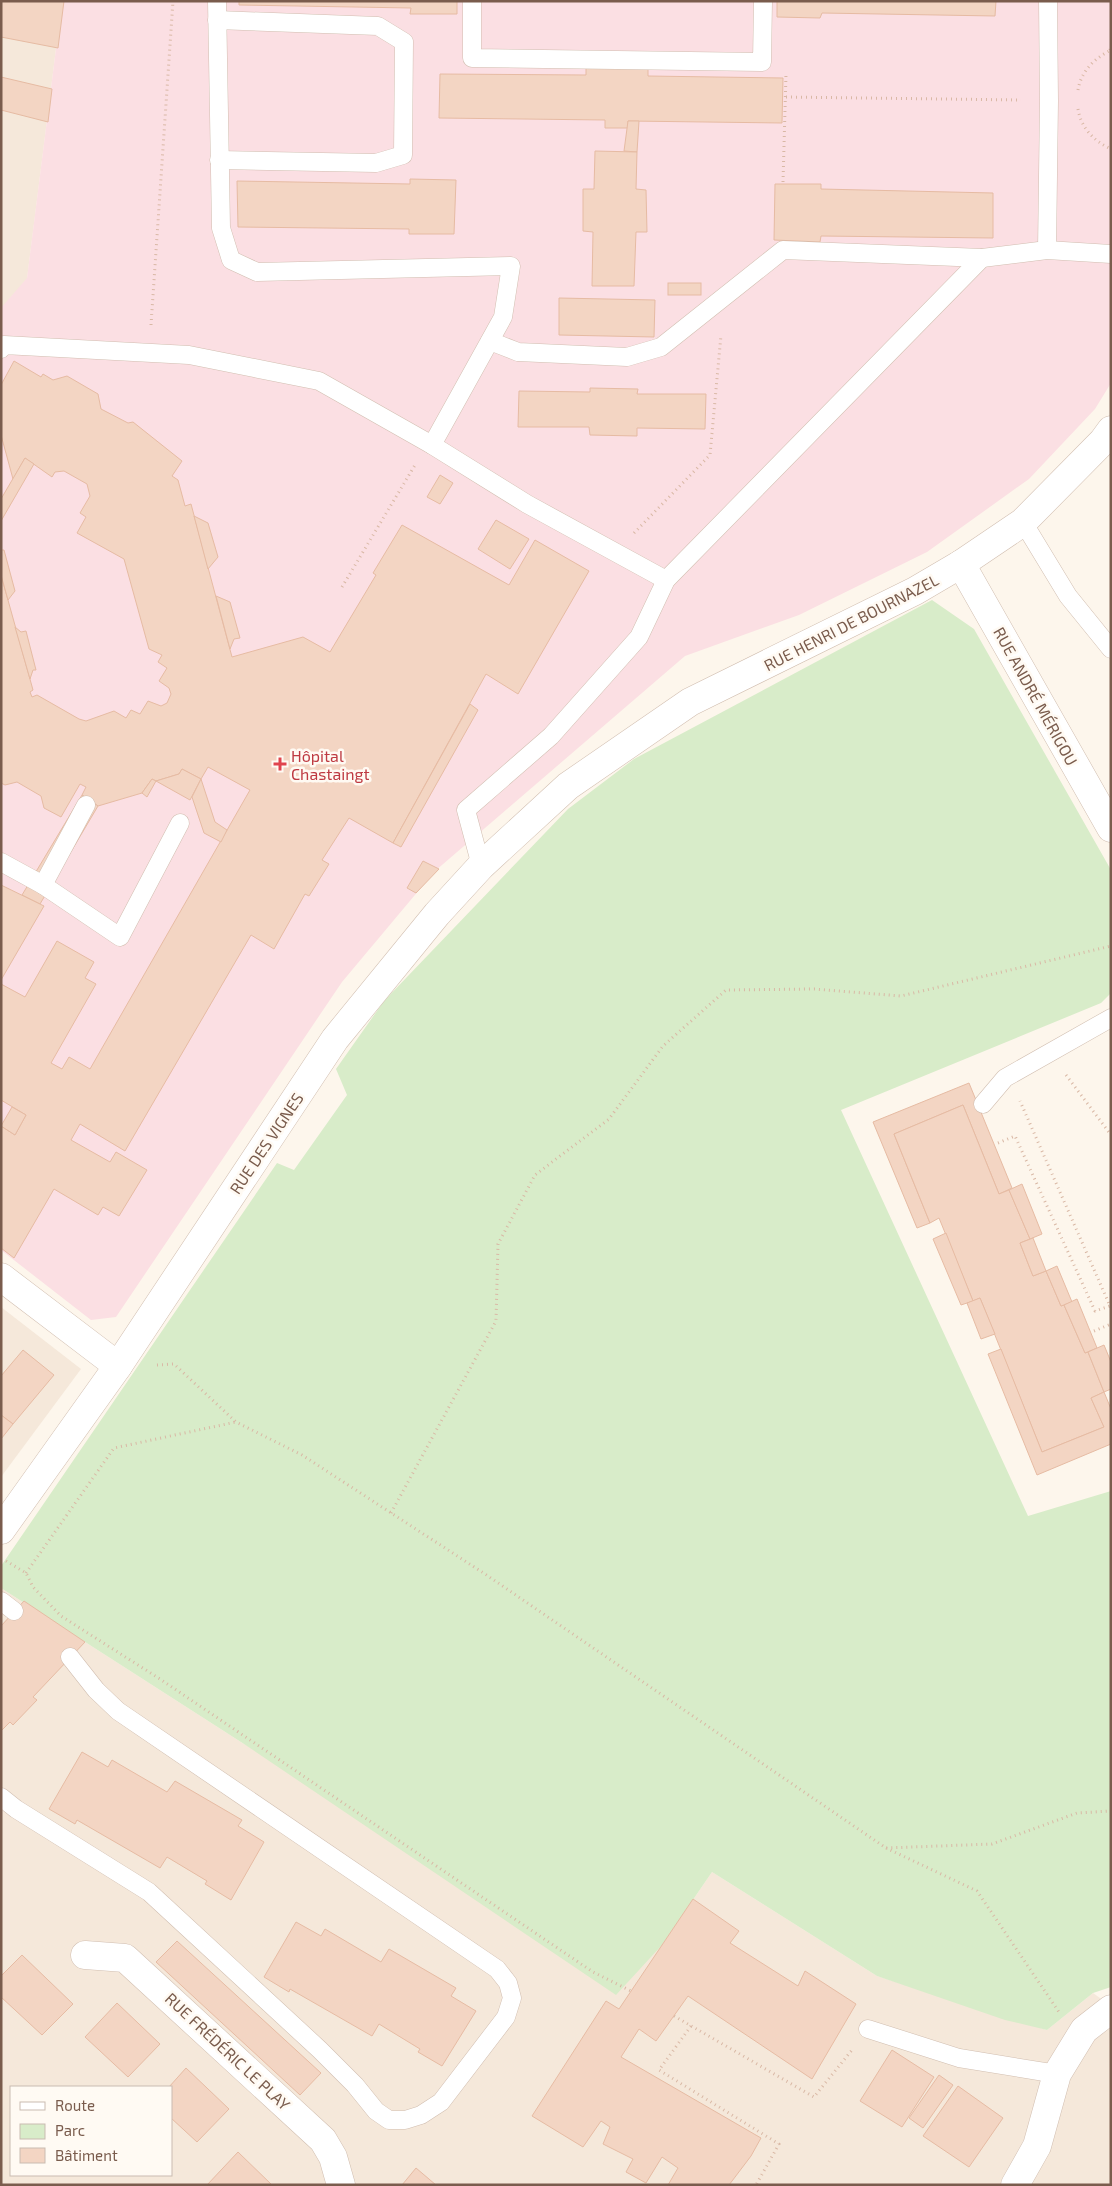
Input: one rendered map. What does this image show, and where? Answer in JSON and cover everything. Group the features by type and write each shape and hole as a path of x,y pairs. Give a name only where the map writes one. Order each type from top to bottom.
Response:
{"street":[{"name":"RUE HENRI DE BOURNAZEL","path":"568,786 690,702 915,591 961,564 1023,522 1104,441 1111,430"},
{"name":"RUE ANDRÉ MÉRIGOU","path":"961,564 1111,828"},
{"name":"RUE DES VIGNES","path":"1,1530 118,1366 335,1039 437,914 481,866 568,786"},
{"path":"1,1277 118,1366"},
{"name":"RUE FRÉDÉRIC LE PLAY","path":"85,1955 125,1958 323,2140 333,2157 341,2185"},
{"path":"1015,2185 1037,2146 1057,2074 1084,2030 1111,2009"}],"lane":[{"path":"217,1 221,228 231,260 257,272 511,266 503,317 432,445"},
{"path":"472,1 472,58 762,62 762,1"},
{"path":"1047,250 1048,1"},
{"path":"217,20 378,26 404,42 403,155 376,163 220,160"},
{"path":"490,341 518,352 628,356 661,347 783,250 982,258 1047,250 1111,254"},
{"path":"481,866 466,810 550,736 639,637 666,580 982,258"},
{"path":"1,349 4,345 189,355 319,382 432,445 528,504 666,580"},
{"path":"1023,522 1068,596 1111,648"},
{"path":"43,885 86,805"},
{"path":"1,862 43,885 120,936 180,823"},
{"path":"984,1104 1005,1078 1111,1018"},
{"path":"1,1797 16,1809 149,1892 320,2050 376,2110 390,2120 405,2120 421,2115 441,2102 506,2017 512,1998 508,1983 497,1969 118,1711 96,1690 70,1657"},
{"path":"868,2029 959,2058 1057,2074"}],"path":[{"path":"149,354 173,1"},
{"path":"1111,45 1110,50 1096,58 1086,70 1079,84 1077,99 1079,116 1087,132 1111,149"},
{"path":"783,182 786,68"},
{"path":"786,97 1049,101 1077,99"},
{"path":"615,553 710,455 723,299"},
{"path":"342,587 418,459"},
{"path":"391,1513 496,1322 498,1244 535,1176 609,1118 663,1046 726,990 814,989 901,996 1111,946"},
{"path":"1058,1079 1066,1075 1111,1135"},
{"path":"998,1142 1015,1136 1095,1311 1110,1306 1019,1098"},
{"path":"1094,1331 1111,1324"},
{"path":"118,1366 174,1364 236,1422 302,1456 485,1574 886,1848 978,1891 1079,2039"},
{"path":"26,1573 114,1448 236,1422"},
{"path":"1,1558 26,1573 33,1587 61,1616 160,1679 593,1972 631,1991"},
{"path":"886,1848 992,1844 1077,1813 1111,1811"},
{"path":"674,2016 814,2097 868,2029"},
{"path":"691,2026 659,2070 779,2144 756,2185"}],"shaded area":[{"path":"1,1 62,1 27,279 1,313"},
{"name":"Hôpital Chastaingt","path":"62,1 1111,1 1111,383 1095,409 1029,479 927,552 799,615 685,656 435,871 342,982 116,1317 91,1320 1,1250 1,308 27,278"},
{"path":"1,1307 81,1369 1,1477"},
{"path":"1,1588 244,1744 662,1945 712,1872 877,1976 1047,2030 1093,1993 1111,2006 1111,2185 1,2185"}],"green space":[{"path":"932,600 974,629 1111,870 1111,993 1101,1003 841,1110 1028,1516 1111,1491 1111,1987 1093,1993 1047,2030 1005,2020 877,1976 712,1872 662,1945 616,1995 244,1744 1,1588 1,1566 277,1163 294,1170 347,1095 336,1069 384,1001 568,809 634,759"}],"building":[{"path":"1,1 64,1 58,48 1,37"},
{"path":"239,1 457,1 457,14 410,14 411,8 239,5"},
{"path":"777,1 996,1 995,16 822,13 820,18 777,17"},
{"path":"586,63 648,64 648,76 783,78 782,123 628,121 628,128 605,128 605,120 439,118 440,74 586,75"},
{"path":"1,77 52,89 48,122 1,110"},
{"path":"628,121 639,121 637,152 624,151"},
{"path":"595,151 637,152 636,189 646,190 647,232 636,232 634,286 592,286 593,232 583,231 583,189 594,189"},
{"path":"410,179 456,180 454,234 409,234 409,229 238,227 237,181 410,184"},
{"path":"775,184 821,184 821,189 993,193 993,238 821,236 820,242 774,240"},
{"path":"668,283 701,283 701,295 668,295"},
{"path":"559,298 655,300 654,337 559,335"},
{"path":"14,361 41,377 43,374 53,380 67,376 98,394 101,409 128,423 133,422 182,461 172,476 178,480 185,506 191,504 232,657 303,637 330,652 376,575 373,573 402,525 509,585 535,540 589,571 518,694 486,674 393,843 349,818 322,860 329,864 309,896 305,894 274,949 251,935 125,1151 80,1124 71,1140 110,1162 116,1152 147,1170 119,1216 103,1207 98,1215 54,1189 14,1258 1,1248 1,1126 15,1135 26,1115 1,1100 1,984 25,997 57,941 94,962 85,978 96,984 51,1063 62,1069 69,1057 90,1069 250,790 208,767 201,779 182,769 179,774 156,781 152,779 142,793 98,806 82,795 86,787 80,784 61,817 44,808 41,796 17,782 5,785 1,783 1,575 33,690 30,692 32,697 37,695 79,719 86,721 114,711 126,718 131,710 140,714 148,701 161,706 167,703 171,694 169,688 159,681 167,668 158,662 162,655 149,649 124,559 77,533 86,517 80,513 90,496 87,484 64,471 55,472 52,477 25,458 13,479 1,435 1,385"},
{"path":"590,388 638,389 637,394 706,394 705,429 637,428 637,436 590,435 589,427 518,427 519,391 590,392"},
{"path":"25,458 34,464 1,521 1,499"},
{"path":"440,475 453,483 440,504 427,497"},
{"path":"194,516 208,523 218,557 208,569"},
{"path":"496,520 529,539 510,569 478,549"},
{"path":"1,550 4,550 15,591 8,600 1,575"},
{"path":"216,596 230,602 240,638 234,639 230,649"},
{"path":"15,627 21,632 26,631 36,670 33,670 30,679"},
{"path":"470,704 478,710 401,847 393,843"},
{"path":"182,769 201,779 190,800 156,781 179,774"},
{"path":"152,779 156,781 147,797 142,793"},
{"path":"201,779 215,822 227,830 221,842 204,833 192,797"},
{"path":"82,795 98,806 40,904 22,895"},
{"path":"423,861 439,869 416,893 407,888"},
{"path":"1,885 44,906 1,980"},
{"path":"969,1083 1012,1188 999,1194 963,1105 894,1134 930,1223 917,1228 873,1122"},
{"path":"963,1105 999,1194 1009,1190 1030,1239 1020,1243 1033,1276 1046,1271 1061,1306 1064,1305 1085,1353 1088,1352 1104,1392 1091,1398 1104,1427 1042,1452 980,1298 973,1301 939,1218 930,1223 894,1134"},
{"path":"12,1107 26,1115 15,1135 1,1126"},
{"path":"1022,1184 1042,1234 1030,1239 1009,1190"},
{"path":"946,1233 973,1301 961,1305 933,1239"},
{"path":"1033,1238 1046,1271 1033,1276 1020,1243"},
{"path":"1057,1266 1072,1302 1061,1306 1046,1271"},
{"path":"980,1298 995,1334 981,1339 967,1303"},
{"path":"1077,1299 1097,1348 1085,1353 1064,1305"},
{"path":"1104,1345 1111,1362 1111,1389 1104,1392 1088,1352"},
{"path":"1001,1349 1042,1452 1104,1427 1091,1398 1104,1392 1111,1409 1111,1444 1037,1475 988,1354"},
{"path":"23,1350 54,1375 13,1424 1,1415 1,1376"},
{"path":"1,1415 13,1424 1,1439"},
{"path":"24,1601 85,1642 33,1697 37,1700 13,1725 10,1722 1,1731 1,1626"},
{"path":"82,1752 108,1767 112,1760 167,1792 175,1781 242,1820 238,1826 264,1842 231,1900 205,1884 207,1881 167,1857 160,1868 77,1820 75,1824 49,1809"},
{"path":"693,1899 739,1931 730,1943 798,1986 805,1971 856,2004 812,2079 688,1996 656,2041 639,2029 621,2057 761,2138 751,2156 729,2185 668,2185 678,2168 662,2157 646,2183 626,2172 633,2159 603,2144 610,2127 601,2121 583,2147 532,2116 606,2001 619,2009"},
{"path":"296,1922 321,1936 325,1929 381,1962 389,1949 456,1988 451,1996 476,2011 442,2066 418,2052 420,2049 379,2024 372,2036 290,1989 289,1992 264,1977"},
{"path":"177,1941 321,2073 300,2095 156,1962"},
{"path":"22,1955 73,2004 42,2035 1,1997 1,1976"},
{"path":"117,2003 160,2044 128,2077 85,2037"},
{"path":"892,2050 934,2077 902,2127 860,2101"},
{"path":"186,2068 229,2109 197,2142 172,2119 172,2086 170,2086"},
{"path":"939,2075 953,2085 923,2128 909,2118"},
{"path":"958,2086 1003,2118 969,2167 923,2136"},
{"path":"238,2152 272,2185 207,2185"},
{"path":"416,2168 436,2185 402,2185"}],"place":[{"name":"Hôpital Chastaingt","path":"280,764"}]}
